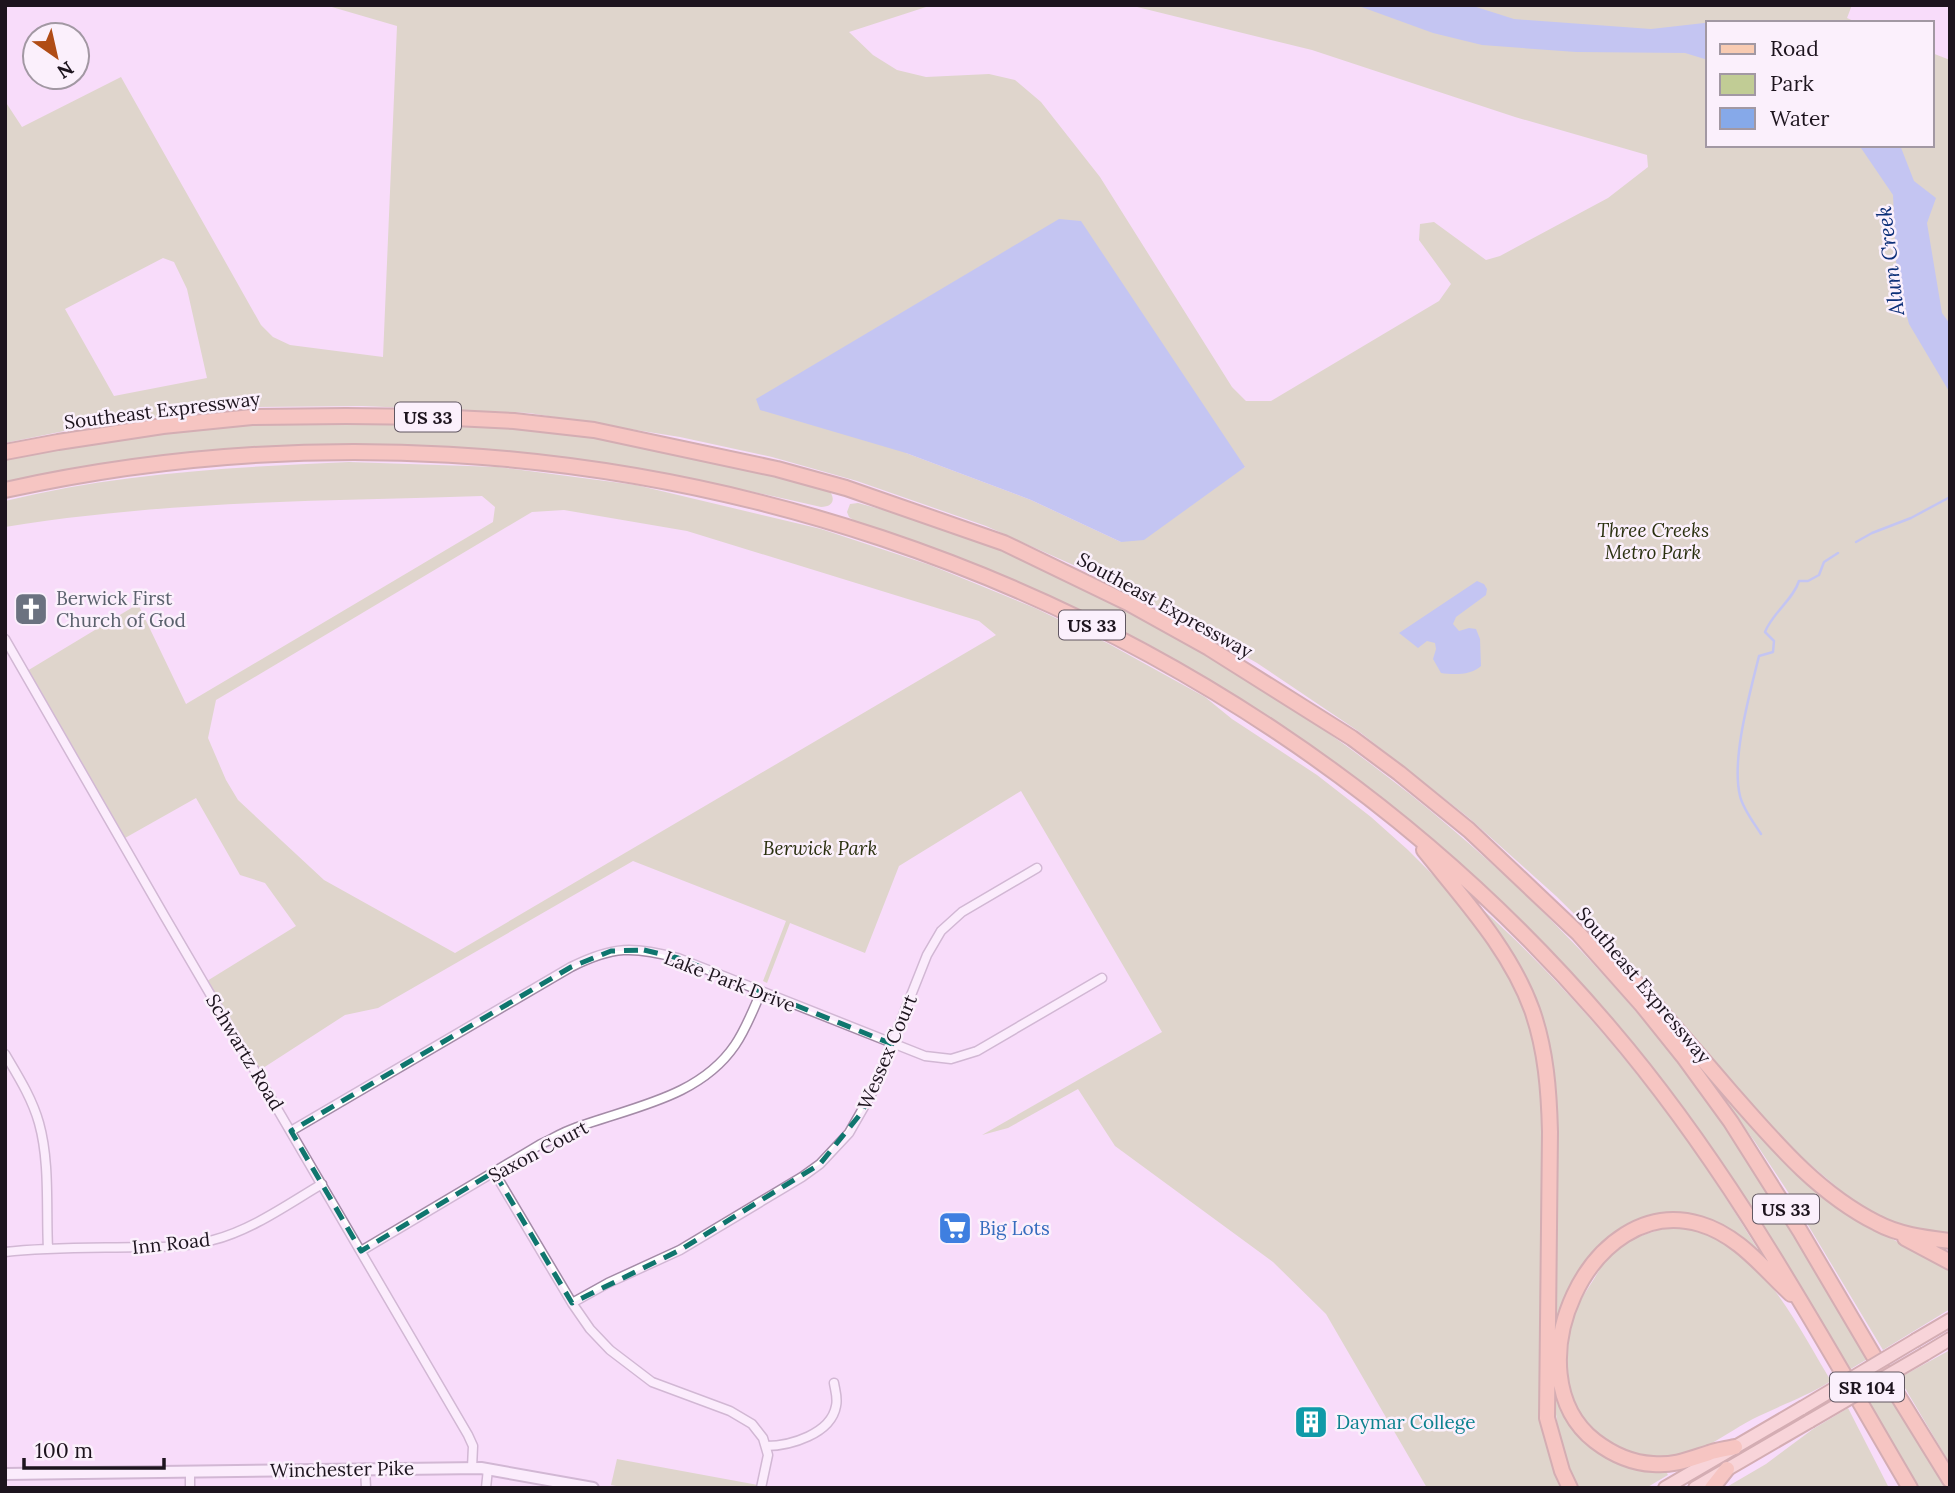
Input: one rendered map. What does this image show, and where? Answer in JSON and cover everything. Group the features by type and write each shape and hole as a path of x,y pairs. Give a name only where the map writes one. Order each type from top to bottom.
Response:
{"highway":[{"name":"Southeast Expressway","path":"5,452 163,426 252,417 434,417 514,421 594,430 777,469 846,488 1004,543 1128,603 1277,689 1371,752 1469,830 1528,884 1598,955 1666,1036 1731,1122 1950,1480"},
{"name":"US 33","path":"5,490 125,468 289,453 384,451 468,454 636,475 727,494 835,522 931,555 1045,601 1159,659 1239,708 1329,769 1405,827 1458,871 1515,926 1607,1024 1670,1101 1765,1241 1910,1488"},
{"path":"1405,827 1490,934 1509,964 1532,1009 1543,1048 1549,1090 1550,1132 1547,1418 1562,1471 1570,1488"},
{"path":"1598,955 1635,982 1745,1108 1810,1176 1839,1200 1870,1220 1950,1262"},
{"path":"1735,1447 1710,1452 1683,1462 1654,1465 1620,1457 1589,1436 1575,1422 1567,1406 1558,1370 1562,1331 1575,1293 1594,1261 1613,1241 1653,1223 1684,1221 1712,1228 1736,1241 1805,1307"},
{"path":"1891,1230 1950,1241"},
{"path":"1888,1451 1901,1488"},
{"path":"1712,1488 1727,1469"}],"main road":[{"name":"SR 104","path":"1735,1447 1950,1320"},
{"name":"SR 104","path":"1727,1469 1950,1339"},
{"path":"1665,1488 1735,1447"},
{"name":"Winchester Pike","path":"5,1474 472,1468 593,1488"},
{"path":"1695,1488 1727,1469"}],"street":[{"name":"Schwartz Road","path":"5,639 468,1435 473,1446 472,1468"},
{"name":"Wessex Court","path":"572,1303 680,1250 781,1191 820,1164 849,1133 862,1112 927,955 941,931 962,912 1037,868"},
{"name":"Lake Park Drive","path":"291,1131 571,967 594,955 611,951 644,950 678,958 892,1044 925,1056 951,1059 977,1051 1102,978"},
{"name":"Saxon Court","path":"361,1251 541,1144 571,1129 649,1104 705,1076 735,1046 761,992"},
{"path":"5,1054 28,1096 41,1132 48,1250"},
{"path":"495,1172 572,1303 590,1329 610,1350 664,1387 727,1410 743,1418 758,1431 766,1446 767,1465 761,1488"},
{"name":"Inn Road","path":"5,1252 192,1245 213,1240 253,1224 322,1184"},
{"path":"766,1446 791,1444 819,1429 830,1418 836,1406 834,1383"},
{"path":"365,1468 366,1488"},
{"path":"486,1488 488,1469"},
{"path":"190,1471 190,1488"}],"highlighted area":[{"path":"644,950 678,958 892,1044 862,1112 820,1164 680,1250 572,1303 494,1172 361,1251 291,1131 571,967 611,951"}],"green space":[{"name":"Three Creeks Metro Park","path":"325,5 940,5 849,32 873,55 897,70 926,77 989,74 1015,80 1041,102 1100,177 1232,387 1246,401 1271,401 1439,301 1451,284 1419,240 1420,224 1434,222 1486,260 1500,256 1608,198 1648,167 1647,155 1515,117 1312,50 1129,5 1852,5 1847,18 1854,21 1706,21 1706,147 1934,147 1934,54 1950,60 1950,1235 1914,1230 1883,1219 1845,1194 1793,1150 1628,967 1556,896 1469,818 1361,733 1257,663 1125,588 986,526 857,481 772,457 680,437 529,413 362,406 245,407 99,424 5,443 5,101 22,127 121,77 261,325 273,337 290,345 383,357 397,26","holes":["163,258 174,262 187,289 207,378 114,396 65,309","906,453 1245,467 1121,542 1031,500"]},
{"path":"384,422 531,431 619,442 724,463 828,489 832,501 831,504 821,507 620,466 506,451 367,444 182,454 116,463 5,484 5,460 80,446 229,427"},
{"name":"Berwick Park","path":"349,462 498,467 636,485 821,529 930,565 1035,608 1109,644 1205,697 1232,719 1317,775 1371,817 1441,883 1477,928 1518,992 1530,1022 1543,1090 1542,1392 1565,1488 1427,1488 1326,1314 1273,1262 1115,1146 1078,1089 1008,1128 982,1135 1162,1032 1021,791 899,866 865,953 790,923 767,983 763,981 786,921 633,861 378,1008 345,1015 260,1070 207,981 296,926 265,883 240,875 196,798 125,838 27,671 138,604 186,704 493,522 495,507 482,496 303,501 124,512 5,527 5,501 47,491 176,473","holes":["564,510 687,531 979,621 996,635 455,953 324,880 238,800 226,780 208,738 216,700 532,512"]},
{"path":"858,503 912,518 1001,550 1102,597 1200,650 1294,709 1384,774 1470,844 1551,920 1627,1001 1697,1087 1765,1187 1869,1358 1849,1370 1723,1163 1653,1068 1570,973 1511,911 1443,849 1359,783 1252,707 1148,644 1042,592 940,551 855,521 847,512 850,504"},
{"path":"1481,908 1555,980 1646,1086 1714,1181 1759,1251 1757,1253 1699,1219 1615,1235 1554,1335 1549,1045 1479,911"},
{"path":"1708,1073 1858,1220 1950,1271 1950,1309 1883,1350 1790,1195 1706,1075"},
{"path":"1665,1228 1708,1234 1728,1244 1746,1258 1794,1318 1831,1381 1759,1416 1699,1450 1672,1458 1657,1459 1622,1450 1595,1432 1574,1399 1567,1360 1573,1320 1582,1299 1605,1261 1626,1243"},
{"path":"1950,1350 1950,1464 1899,1378"},
{"path":"1884,1386 1945,1488 1918,1488 1865,1398"},
{"path":"1554,1391 1557,1391 1575,1428 1666,1471 1668,1475 1646,1488 1576,1488 1560,1441"},
{"path":"1848,1408 1889,1488 1725,1488 1766,1464 1813,1429"},
{"path":"617,1459 758,1485 758,1488 626,1488 611,1485"}],"water":[{"path":"1356,5 1470,5 1514,19 1651,29 1706,23 1706,59 1685,53 1576,52 1482,45 1433,33"},
{"path":"1860,147 1901,147 1914,181 1936,198 1927,223 1942,313 1950,324 1950,393 1909,324 1897,280 1893,195"},
{"path":"1059,219 1081,221 1245,467 1144,540 1121,542 1031,500 906,453 760,410 756,399"},
{"path":"1477,581 1484,584 1486,595 1456,617 1453,624 1459,631 1476,629 1480,639 1481,666 1468,673 1441,673 1433,659 1435,643 1427,641 1418,648 1399,633"}],"waterway":[{"path":"1856,542 1911,518 1950,497"},
{"path":"1761,834 1741,801 1738,764 1743,726 1759,656 1773,652 1774,641 1765,632 1799,581 1808,581 1819,575 1824,562 1838,553"}],"place":[{"name":"Berwick First Church of God","path":"31,609"},
{"name":"Big Lots","path":"955,1228"},
{"name":"Daymar College","path":"1311,1422"}],"water label":[{"name":"Alum Creek","path":"1890,261"}]}
